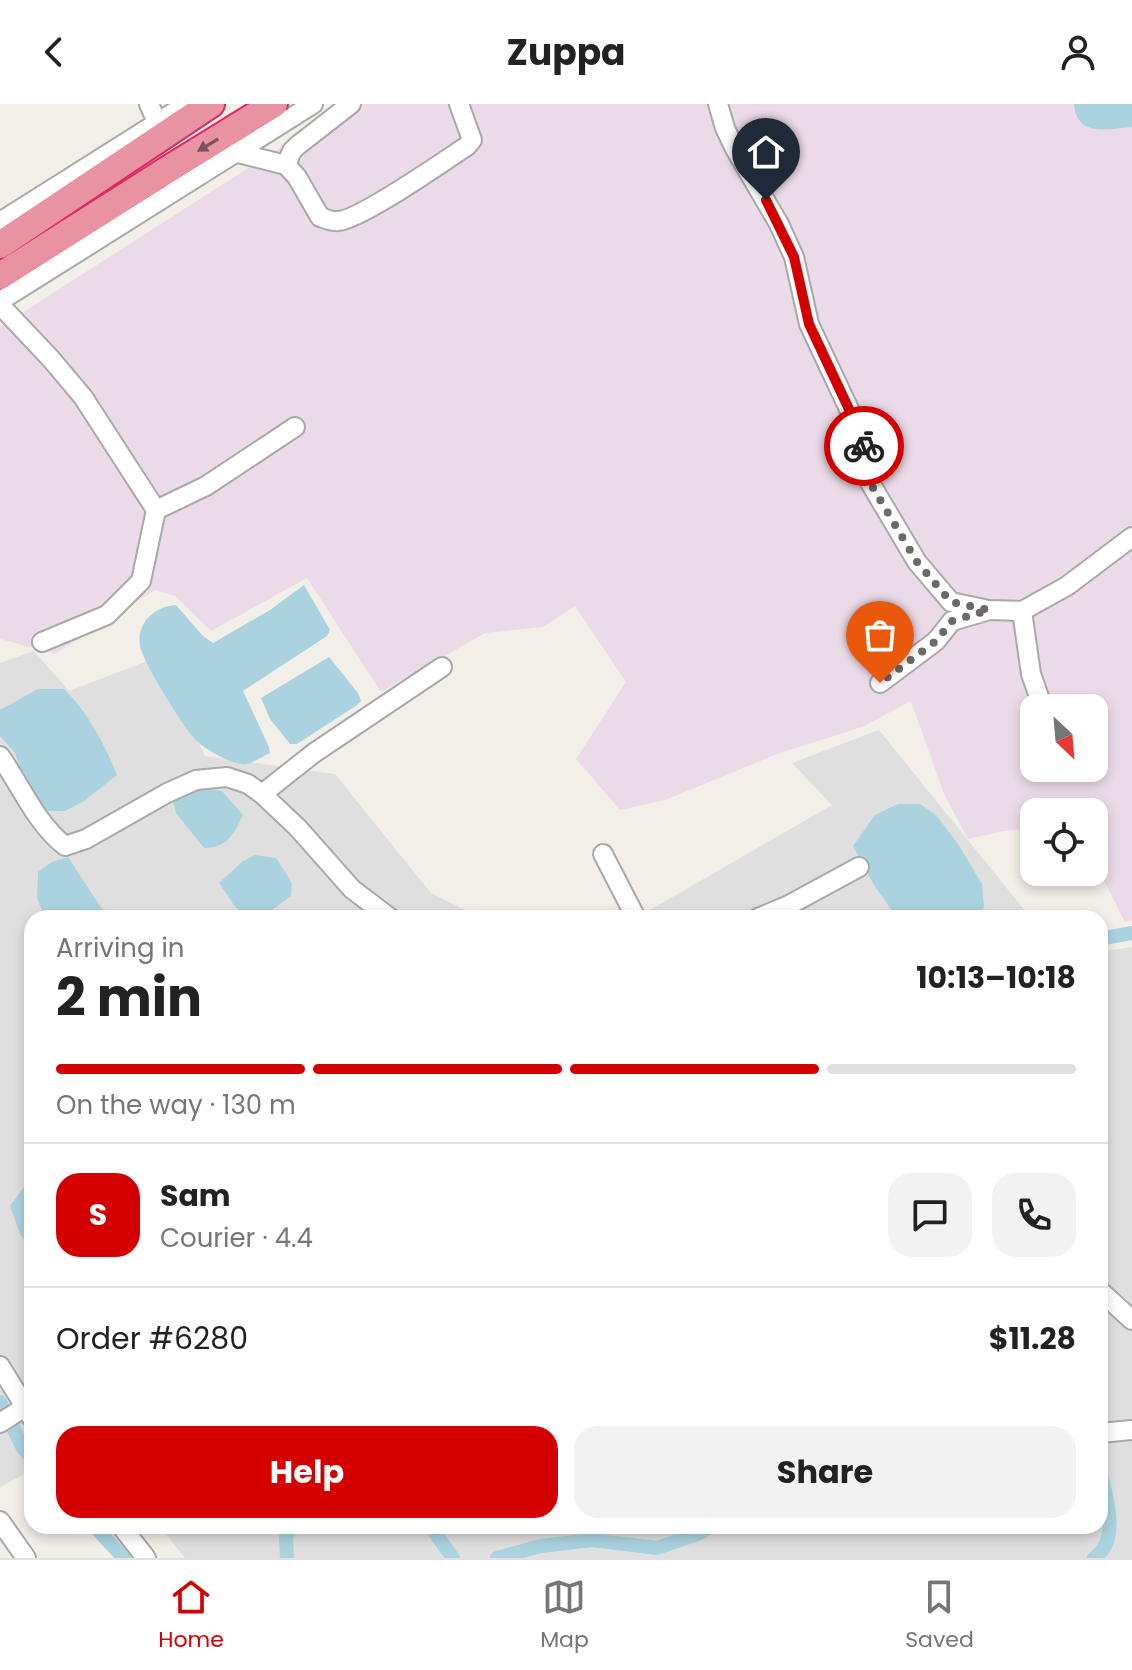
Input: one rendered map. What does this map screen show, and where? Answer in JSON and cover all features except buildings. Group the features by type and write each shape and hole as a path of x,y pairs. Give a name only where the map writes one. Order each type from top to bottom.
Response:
{"highway":[{"path":"0,245 211,104"},
{"path":"0,276 274,104"}],"street":[{"path":"149,104 157,122"},
{"path":"0,222 187,104"},
{"path":"42,642 107,615 141,581 156,510 83,397 0,303 313,104"},
{"path":"286,165 297,146 351,104"},
{"path":"234,152 286,165 297,177 320,217 336,222 374,205 467,146 472,140 459,104"},
{"path":"718,104 734,147 794,257 809,324 863,439 869,481 917,562 951,602 989,610 1022,611 1067,586 1132,537"},
{"path":"156,510 206,486 295,427"},
{"path":"880,683 936,641 952,621 989,610"},
{"path":"1022,611 1031,674 1038,694"},
{"path":"262,794 314,753 442,667"},
{"path":"0,756 55,838 65,846 86,839 196,780 227,777 248,784 298,828 352,889 380,910"},
{"path":"603,854 632,910"},
{"path":"777,910 859,867"},
{"path":"1108,1298 1132,1320"},
{"path":"0,1366 24,1401"},
{"path":"0,1423 24,1413"},
{"path":"0,1521 26,1558"},
{"path":"127,1534 146,1558"}],"shaded area":[{"path":"348,104 1132,104 1132,920 1125,922 1107,886 1108,798 1020,798 1020,829 968,839 944,794 911,701 862,727 780,753 665,800 620,810 576,759 626,682 575,606 543,627 485,633 381,692 307,578 211,631 175,596 155,590 55,654 0,639 0,327"},
{"path":"34,651 69,691 158,657 205,756 335,774 431,893 465,910 24,910 24,1474 0,1487 0,663"},
{"path":"879,730 1025,910 650,910 832,805 792,763"},
{"path":"1132,947 1132,1558 185,1558 166,1534 1108,1534 1108,951"}],"water":[{"path":"1074,104 1132,104 1132,127 1104,130 1087,127 1076,115"},
{"path":"304,585 330,630 327,636 243,691 270,753 241,764 210,751 193,737 155,678 140,646 144,623 154,612 176,605 213,643 270,610"},
{"path":"329,657 361,701 297,744 290,744 270,719 261,698"},
{"path":"38,689 64,689 95,729 117,775 84,801 65,811 39,811 28,791 15,753 0,736 0,710"},
{"path":"197,788 222,791 243,815 233,834 219,846 204,848 176,813 173,802 181,793"},
{"path":"898,804 920,804 936,815 982,884 984,908 891,910 853,846 875,815"},
{"path":"255,855 276,858 292,883 291,896 272,910 239,910 219,883 243,861"},
{"path":"68,857 103,910 42,910 37,898 38,872 52,862"},
{"path":"24,1187 24,1239 20,1234 10,1206"}],"waterway":[{"path":"1108,937 1132,933"},
{"path":"0,1402 24,1449"},
{"path":"1094,1558 1107,1540 1108,1505"},
{"path":"102,1534 124,1558"},
{"path":"287,1558 288,1534"},
{"path":"436,1534 453,1558"},
{"path":"497,1558 541,1546 592,1540 657,1548 698,1534"}],"way so far":[{"path":"864,446 869,481 917,562 951,602 989,610 952,621 936,641 880,683"}],"route":[{"path":"766,200 794,257 809,324 864,446"}]}
